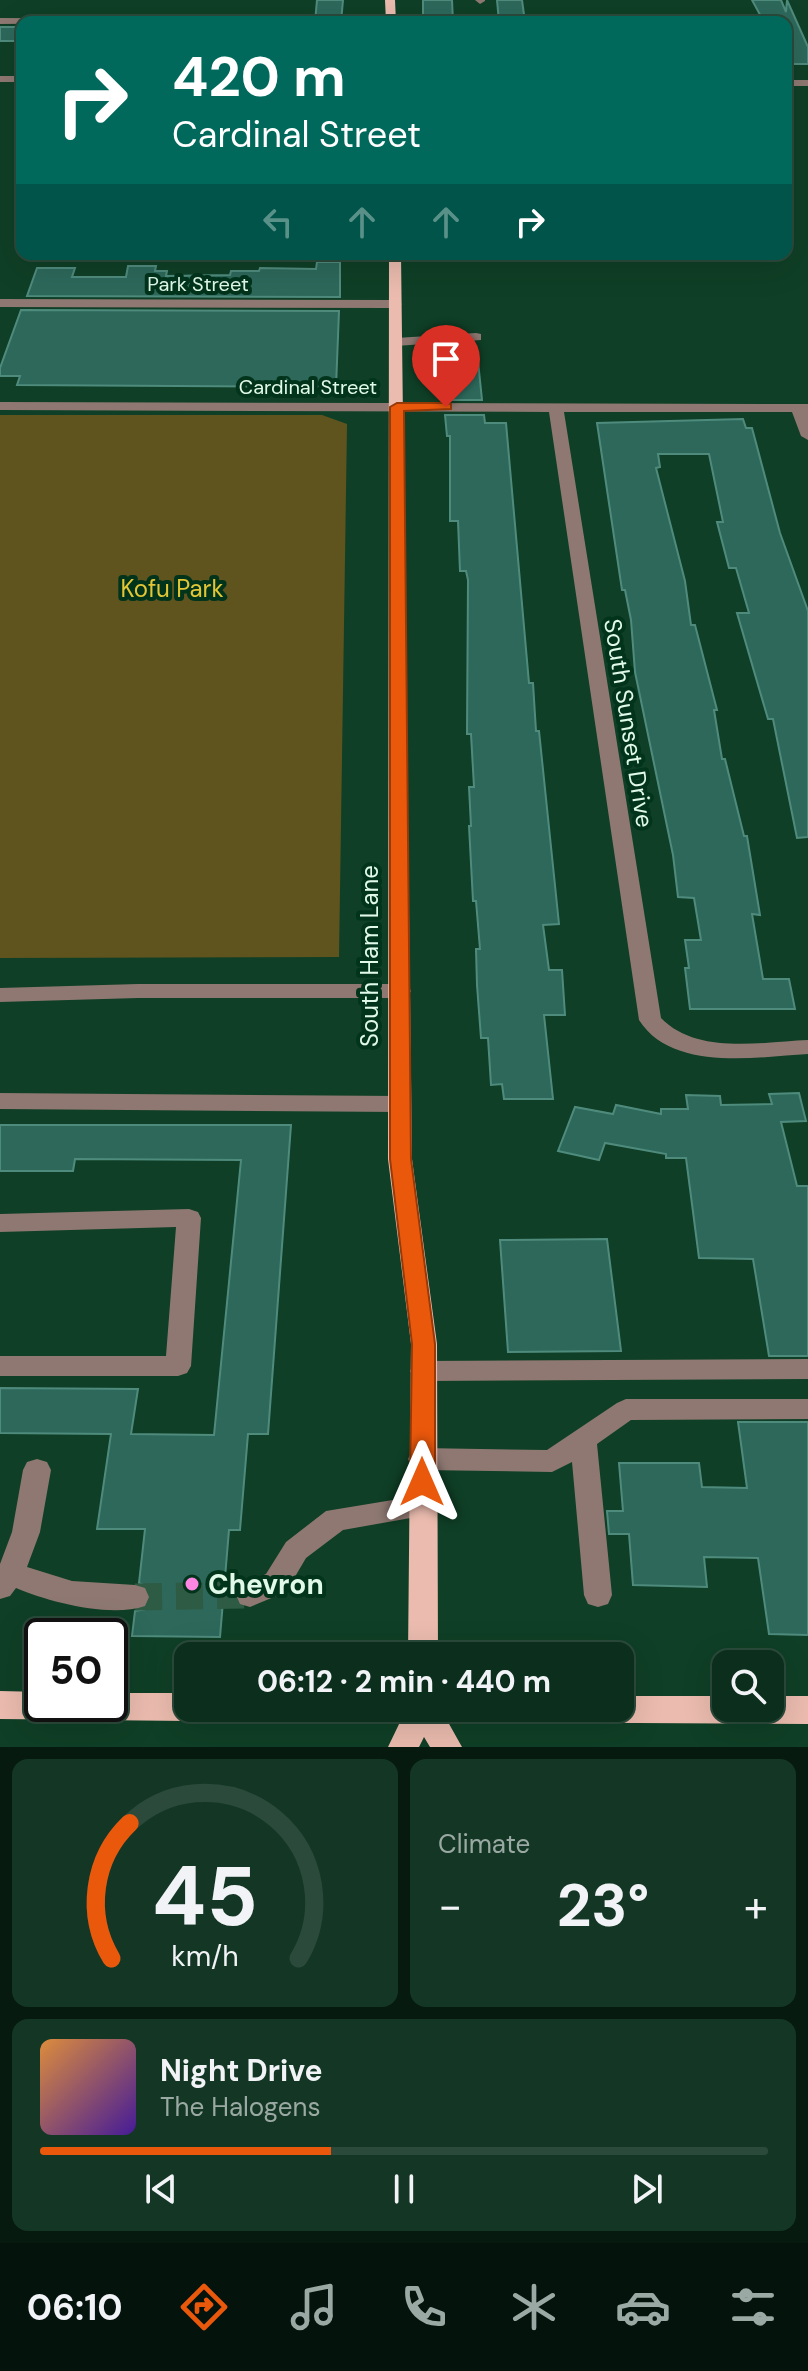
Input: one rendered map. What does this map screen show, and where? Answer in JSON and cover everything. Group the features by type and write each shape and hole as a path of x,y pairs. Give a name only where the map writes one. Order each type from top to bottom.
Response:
{"main road":[{"name":"South Ham Lane","path":"395,260 400,1159 424,1344 423,1642"},
{"path":"0,1705 174,1707"},
{"path":"634,1709 808,1710"},
{"path":"403,1747 416,1722"},
{"path":"432,1722 447,1747"}],"street":[{"name":"Park Street","path":"0,303 395,304"},
{"path":"396,339 476,337"},
{"name":"Cardinal Street","path":"0,406 803,408"},
{"name":"South Sunset Drive","path":"556,407 650,1020 669,1038 706,1048 808,1047"},
{"path":"803,408 808,436"},
{"path":"0,995 138,991 400,991"},
{"path":"0,1101 400,1104"},
{"path":"0,1223 189,1218 178,1366 0,1366"},
{"path":"423,1371 808,1369"},
{"path":"422,1459 552,1461 626,1410 808,1409"},
{"path":"583,1440 598,1595"},
{"path":"37,1470 27,1535 6,1580 75,1595 135,1597"},
{"path":"250,1595 276,1583 296,1550 336,1519 423,1506"}],"green space":[{"name":"Kofu Park","path":"0,415 322,415 347,424 339,957 0,958"}],"building":[{"path":"317,0 343,0 342,16 316,16"},
{"path":"423,0 452,0 453,16 423,16"},
{"path":"497,0 522,0 524,16 498,16"},
{"path":"752,0 781,0 786,12 787,0 808,47 808,64 792,64 792,16 761,16"},
{"path":"0,27 16,27 16,41 0,41"},
{"path":"317,262 340,262 340,297 27,296 37,268 75,268 72,277 126,277 128,266 156,266 155,271 167,271 166,276 230,275 231,271 259,271 260,268 316,269"},
{"path":"21,310 339,311 336,387 17,385 20,376 0,376 0,368"},
{"path":"440,361 478,361 482,400 443,400"},
{"path":"445,415 484,415 485,423 506,423 529,683 533,683 536,731 539,731 559,924 543,925 549,970 562,970 565,1015 544,1015 553,1099 504,1099 502,1084 491,1085 488,1038 481,1038 476,949 480,949 476,901 473,901 469,826 469,787 474,787 471,734 467,734 468,580 466,571 460,571 458,521 450,521 450,436 447,436"},
{"path":"743,419 746,428 752,428 780,533 808,611 808,837 797,838 773,719 768,719 737,613 749,613 736,568 729,568 717,522 723,522 709,454 658,454 660,467 656,468 685,581 691,625 695,625 717,710 714,710 722,759 725,759 744,836 747,836 760,915 752,914 763,979 789,979 795,1009 690,1009 685,940 701,940 694,898 678,897 673,855 635,672 631,620 625,590 622,590 597,423"},
{"path":"799,1093 806,1121 781,1122 797,1186 808,1186 808,1356 769,1356 753,1259 699,1258 686,1158 666,1158 666,1154 605,1143 599,1160 558,1151 575,1107 613,1114 616,1105 661,1114 661,1109 688,1109 686,1095 720,1096 721,1105 772,1104 769,1094"},
{"path":"0,1125 291,1125 268,1434 248,1434 240,1530 229,1530 220,1637 132,1636 135,1611 146,1609 152,1598 148,1587 139,1583 145,1529 97,1529 111,1434 0,1433 0,1388 138,1389 131,1434 214,1435 241,1160 75,1159 73,1171 0,1171"},
{"path":"607,1239 621,1351 508,1352 500,1240"},
{"path":"738,1422 808,1422 808,1635 769,1634 758,1558 704,1557 707,1587 633,1585 629,1534 609,1534 607,1511 623,1511 619,1463 699,1463 702,1487 747,1488"}],"tunnel":[{"path":"135,1597 250,1595"}],"place":[{"name":"Chevron","path":"192,1584"}],"route":[{"path":"422,1482 424,1344 400,1159 397,407 446,407"}]}
